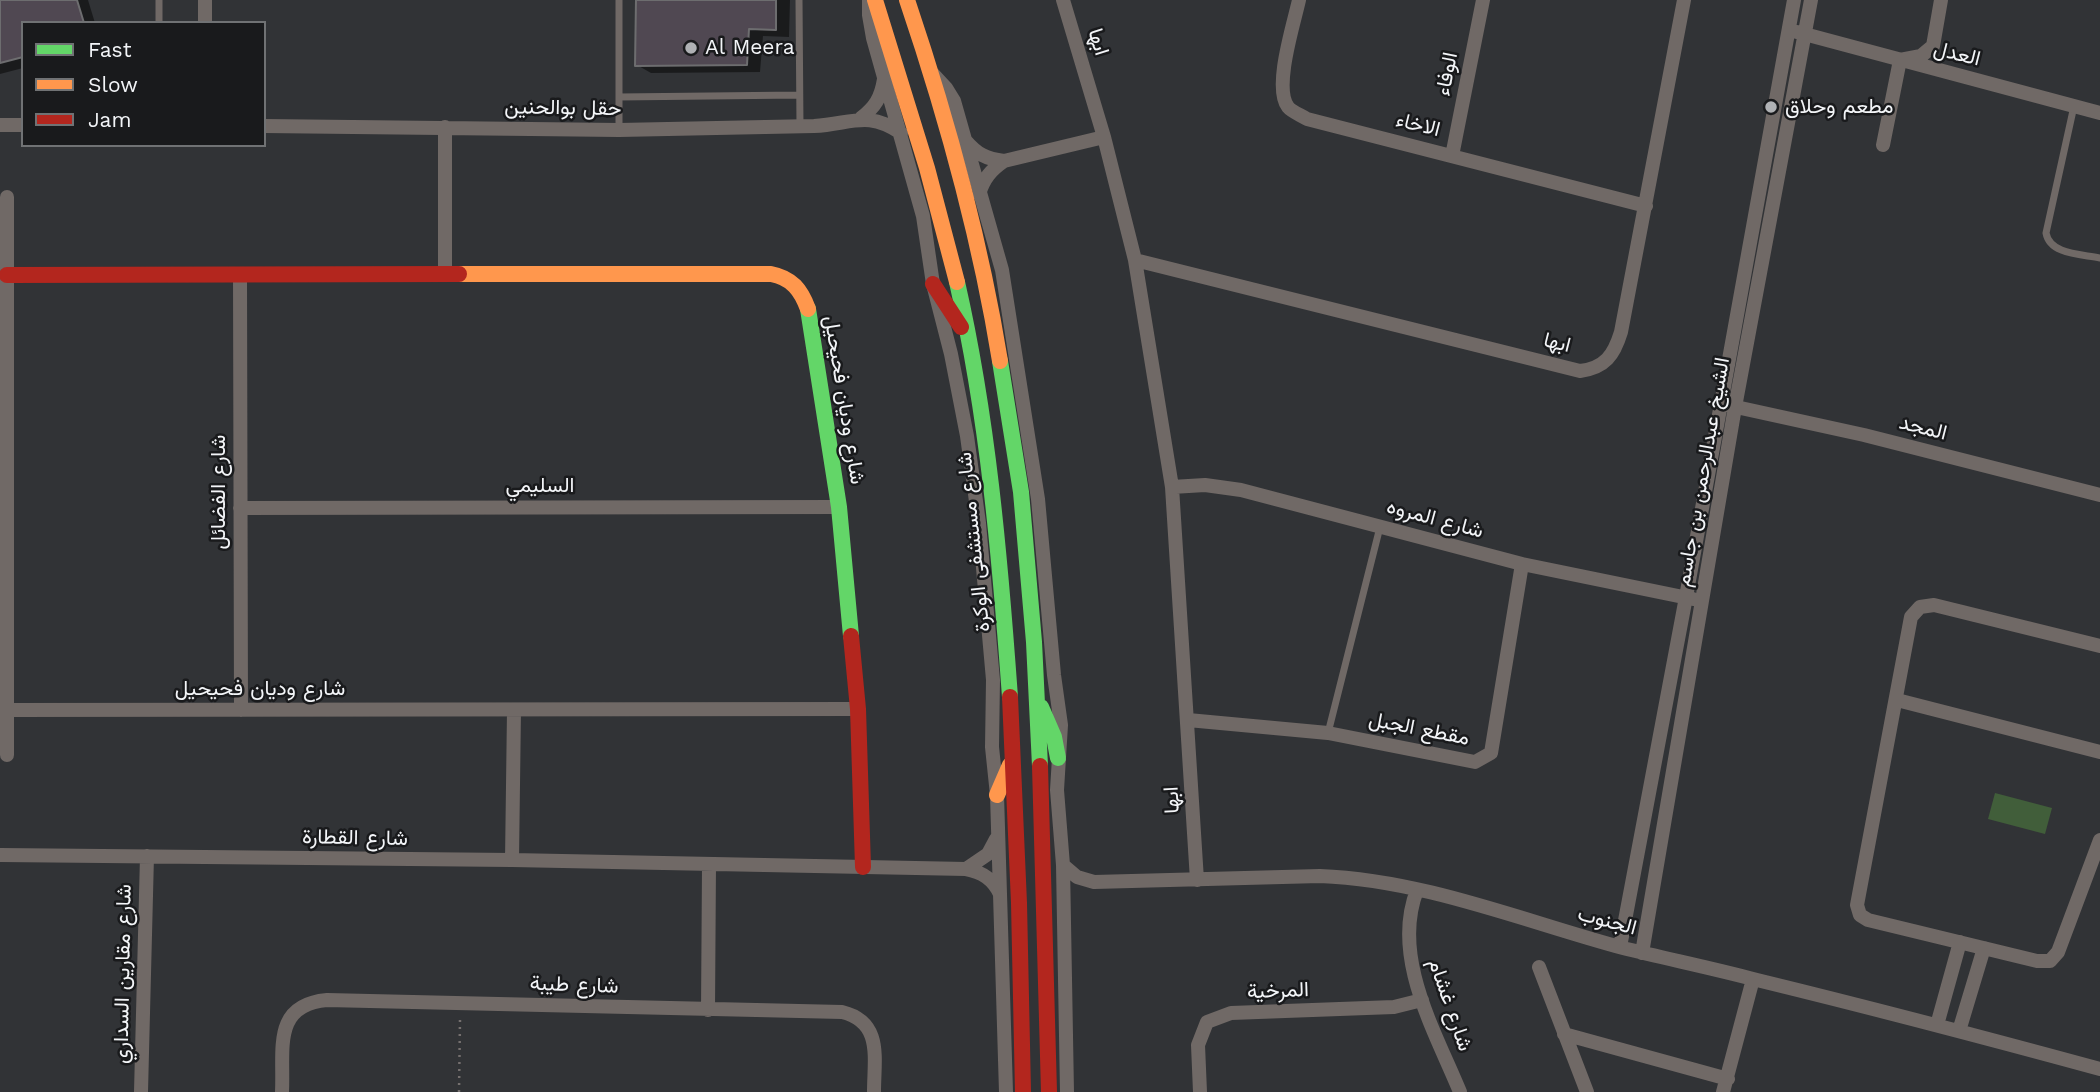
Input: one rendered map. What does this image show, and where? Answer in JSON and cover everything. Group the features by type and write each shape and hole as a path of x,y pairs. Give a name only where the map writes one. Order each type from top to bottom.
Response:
{"street":[{"path":"205,0 205,21"},
{"name":"شارع مستشفى الوكرة","path":"869,0 873,38 923,216 933,284 956,378 979,523 993,681 992,747 997,795 1006,1092"},
{"name":"شارع مستشفى الوكرة","path":"875,0 926,166 968,337 998,535 1013,757 1023,1092"},
{"path":"907,0 957,157 996,333 1021,490 1037,700 1049,1092"},
{"name":"ابها","path":"1063,0 1104,137 1135,260 1172,487 1197,880"},
{"name":"الاخاء","path":"1299,0 1283,80 1283,96 1288,106 1307,119 1646,206"},
{"name":"الوفاء","path":"1452,156 1483,0"},
{"name":"ابها","path":"1135,260 1580,371 1594,369 1616,349 1684,0"},
{"name":"الشيخ عبدالرحمن بن جاسم","path":"1642,953 1702,600 1728,406 1794,0"},
{"name":"الشيخ عبدالرحمن بن جاسم","path":"1620,947 1686,597 1811,0"},
{"path":"1882,145 1900,60 1921,56 1933,46 1941,0"},
{"name":"العدل","path":"1789,30 2100,113"},
{"path":"932,74 954,101 1002,270 1038,499 1055,688 1060,713 1057,790 1063,865 1067,1092"},
{"path":"860,118 874,108 882,93 884,76"},
{"name":"حقل بوالحنين","path":"266,126 619,130 834,125 860,118 876,120 901,133"},
{"path":"0,125 21,125"},
{"path":"445,127 445,274"},
{"path":"964,140 975,152 989,159 1004,161 1104,137"},
{"path":"979,194 988,175 1004,161"},
{"path":"6,197 3,415 6,755"},
{"path":"983,270 989,229"},
{"name":"شارع وديان فحيحيل","path":"6,275 771,274 783,276 795,284 802,292 808,308 839,507 858,709 863,867"},
{"name":"شارع الفضائل","path":"240,275 240,710"},
{"path":"933,284 968,337"},
{"name":"المجد","path":"1728,406 1864,435 2100,495"},
{"name":"شارع المروه","path":"1172,487 1205,485 1241,490 1522,564 1702,600"},
{"name":"السليمي","path":"240,508 839,507"},
{"name":"مقطع الجبل","path":"1188,720 1328,733 1475,762 1491,753 1522,564"},
{"path":"2100,646 1934,605 1920,607 1911,617 1898,700 1857,905 1860,915 1868,920 2036,961 2050,961 2058,952 2100,840"},
{"path":"1037,700 1049,721 1058,758"},
{"path":"1898,700 2100,752"},
{"path":"512,860 514,709"},
{"name":"شارع وديان فحيحيل","path":"6,710 858,709"},
{"path":"997,795 1013,757"},
{"path":"966,869 988,854 997,838"},
{"name":"شارع القطارة","path":"0,855 512,860 966,869 984,874 1000,896"},
{"name":"شارع مقارين السداري","path":"141,1092 147,856"},
{"path":"709,865 709,1010"},
{"path":"1063,865 1077,877 1094,883"},
{"name":"الجنوب","path":"1094,883 1320,876 1369,880 1417,890 1642,953 1937,1025 2100,1069"},
{"path":"1064,903 1077,890 1094,883"},
{"name":"شارع غشام","path":"1417,890 1410,912 1408,935 1422,1000 1460,1092"},
{"path":"1937,1025 1960,942"},
{"path":"1959,1031 1984,948"},
{"path":"1539,967 1587,1092"},
{"path":"1564,1034 1725,1085 1754,979"},
{"name":"شارع طيبة","path":"282,1092 288,1019 296,1009 309,1002 327,1000 842,1012 855,1015 866,1023 872,1035 874,1092"},
{"name":"المرخية","path":"1200,1092 1198,1045 1206,1023 1231,1013 1394,1007 1422,1000"}],"lane":[{"path":"159,0 159,21"},
{"path":"619,0 619,130"},
{"path":"799,0 800,126"},
{"path":"619,97 799,95"},
{"path":"2074,106 2046,233 2056,249 2100,258"},
{"path":"1328,733 1380,527"}],"path":[{"path":"459,1092 460,1002"}],"green space":[{"path":"1995,793 2052,808 2045,834 1988,819"}],"building":[{"path":"0,0 77,0 83,21 21,21 21,58 0,63"},
{"name":"Al Meera","path":"636,0 776,0 776,30 749,29 747,65 635,66"}],"traffic: fast":[{"path":"957,282 985,436 1010,697"},
{"path":"808,309 839,507 851,636"},
{"path":"1000,361 1021,492 1034,642 1040,766"},
{"path":"1041,707 1054,737 1058,758"}],"traffic: slow":[{"path":"875,0 927,168 957,282"},
{"path":"907,0 961,179 983,269 1000,361"},
{"path":"459,274 771,274 785,278 795,286 808,309"},
{"path":"997,795 1010,765"}],"traffic: jam":[{"path":"7,275 459,274"},
{"path":"933,284 961,327"},
{"path":"851,636 858,709 863,867"},
{"path":"1010,697 1019,903 1023,1092"},
{"path":"1040,766 1049,1092"}],"place":[{"name":"Al Meera","path":"691,48"},
{"name":"مطعم وحلاق","path":"1771,107"}]}
